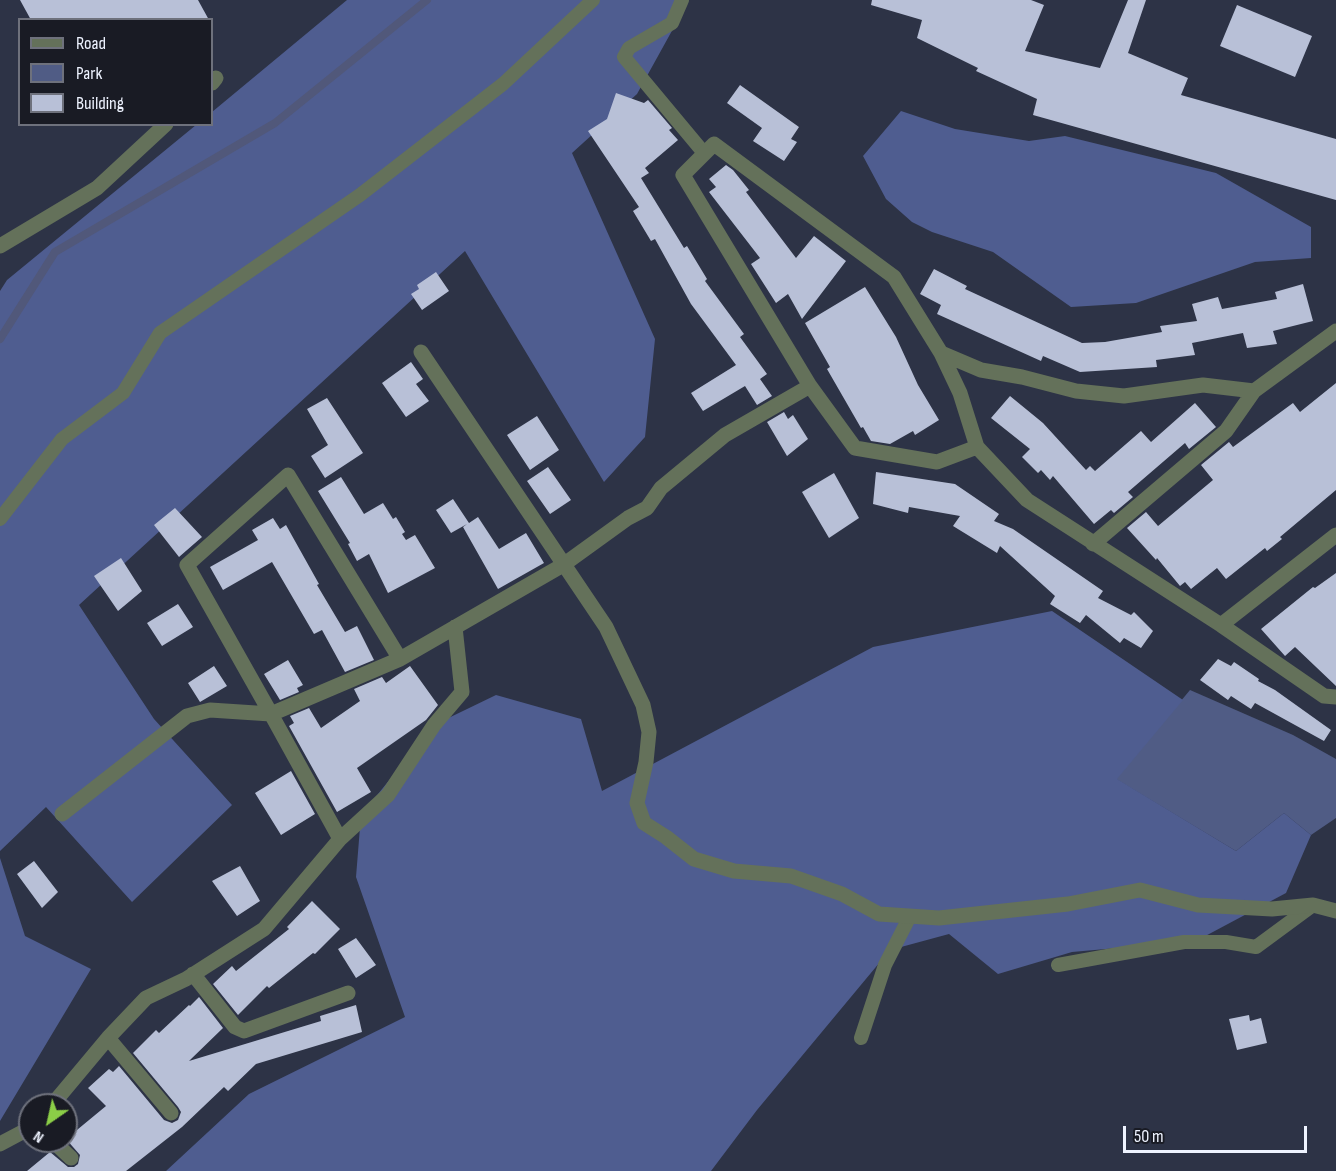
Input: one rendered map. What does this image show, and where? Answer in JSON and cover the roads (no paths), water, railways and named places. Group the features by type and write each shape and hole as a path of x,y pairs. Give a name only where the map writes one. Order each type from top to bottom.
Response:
{"street":[{"path":"0,246 97,188 164,126"},
{"path":"977,447 937,462 855,448 810,386 683,175 714,144 894,277 941,353 960,393 977,447 1027,500 1221,625 1324,696 1336,697"},
{"path":"1093,544 1226,431 1254,391 1336,331"},
{"path":"421,352 606,627 643,705 649,732 646,762 637,803 644,823 694,858 734,872 791,876 842,894 879,914 939,918 1068,904 1140,890 1198,905 1272,909 1313,905 1336,911"},
{"path":"941,353 981,370 1022,376 1076,391 1124,396 1203,385 1254,391"},
{"path":"62,814 187,716 210,710 271,714 400,659 563,565 628,518 647,508 661,488 724,435 810,386"},
{"path":"340,839 187,565 288,475 400,659"},
{"path":"1221,625 1336,535"},
{"path":"62,1093 108,1038 146,998 193,974 264,929 340,839 388,795 434,725 462,692 455,627"},
{"path":"193,974 235,1026 244,1031 348,993"},
{"path":"108,1038 171,1113"},
{"path":"0,1144 18,1134"},
{"path":"66,1153 71,1158"}],"lane":[{"path":"0,519 62,439 123,393 160,333 360,195 503,84 593,0"},
{"path":"682,0 672,23 629,48 624,57 704,153"},
{"path":"1058,965 1184,942 1226,942 1256,947 1313,905"},
{"path":"861,1038 885,965 910,916"}],"waterway":[{"path":"0,339 55,252 275,123 427,0"}]}
